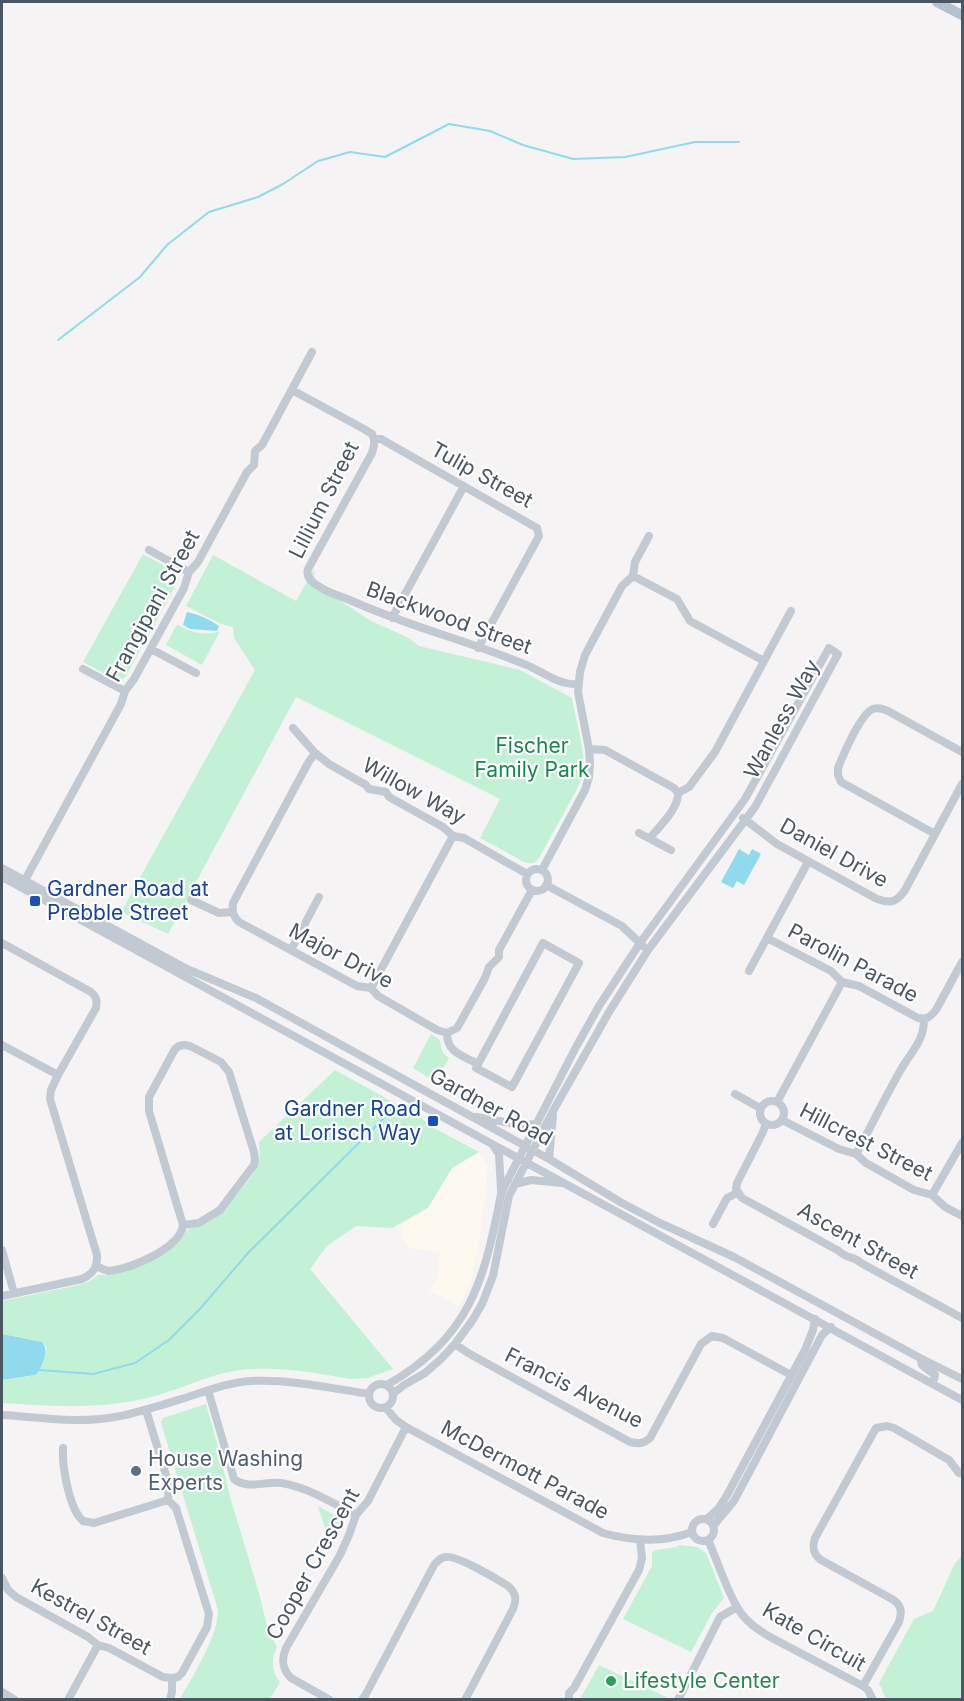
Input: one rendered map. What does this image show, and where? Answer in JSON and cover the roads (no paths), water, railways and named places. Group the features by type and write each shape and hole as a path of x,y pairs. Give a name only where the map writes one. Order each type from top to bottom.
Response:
{"main road":[{"path":"937,2 963,15"}],"street":[{"name":"Frangipani Street","path":"25,880 121,704 124,691 134,679 151,649 184,588 189,572 198,562 247,472 254,465 255,451 262,445 312,352"},
{"name":"Tulip Street","path":"292,390 364,429 372,434 374,439 381,439 537,528 539,536 478,648"},
{"name":"Lillium Street","path":"308,578 308,569 372,453 374,439"},
{"path":"392,618 464,486"},
{"path":"542,870 585,790 589,777 589,749 578,692 585,655 622,586 633,576 635,562 649,536"},
{"path":"149,550 189,572"},
{"path":"633,576 677,599 690,621 764,662"},
{"name":"Blackwood Street","path":"308,578 323,588 392,618 526,664 562,683 579,684"},
{"path":"678,793 689,787 715,752 791,611"},
{"name":"Wanless Way","path":"829,648 838,654 755,807 648,950 609,1012 553,1111 528,1148 536,1124 599,1006 640,943 745,799 829,648"},
{"path":"151,649 196,673"},
{"path":"83,669 124,691"},
{"path":"935,834 841,782 838,768 862,719 874,708 888,711 963,752"},
{"name":"Willow Way","path":"293,728 315,753 369,789 386,792 389,797 443,827 453,836 464,838 527,874"},
{"path":"589,749 605,750 674,788 678,793 675,806 650,838"},
{"path":"191,900 219,913 232,912 233,903 315,753"},
{"name":"Daniel Drive","path":"735,812 777,844 886,903 900,897 905,890 963,784"},
{"path":"639,833 671,850"},
{"path":"371,988 453,836"},
{"path":"749,971 808,862"},
{"name":"Gardner Road","path":"2,868 187,969 256,998 549,1159 610,1196 660,1223 734,1257 963,1380"},
{"path":"532,870 542,870 548,878 546,885 538,891 532,890 526,883 527,874 532,870"},
{"name":"Gardner Road","path":"2,877 963,1400"},
{"path":"546,885 622,926 648,950"},
{"path":"478,1064 449,1047 447,1033 457,1028 460,1023 489,967 499,957 499,950 532,890"},
{"path":"291,950 319,897"},
{"name":"Major Drive","path":"232,912 239,922 357,986 371,988 378,996 437,1030 447,1033"},
{"name":"Parolin Parade","path":"767,938 831,971 842,982 859,986 918,1018 924,1019 930,1017 936,1010 963,962"},
{"path":"2,943 91,992 96,997 96,1008 58,1075 51,1090 50,1099 98,1256 96,1266 82,1280 2,1296"},
{"path":"543,943 579,963 512,1087 476,1068 478,1064 543,943"},
{"path":"777,1102 842,982"},
{"path":"856,1154 904,1064 922,1038 924,1019"},
{"path":"2,1045 58,1075"},
{"path":"96,1266 109,1271 147,1260 176,1240 182,1231 183,1225 148,1111 148,1104 149,1096 175,1049 184,1045 221,1062 229,1072 255,1160 251,1170 220,1210 199,1224 183,1225"},
{"path":"735,1094 760,1108"},
{"path":"769,1101 777,1102 784,1108 782,1120 775,1125 766,1124 760,1118 760,1108 769,1101"},
{"path":"549,1159 553,1111"},
{"path":"469,1116 522,1125 536,1124"},
{"name":"Hillcrest Street","path":"782,1120 839,1149 856,1154 866,1163 914,1190 932,1196 945,1207 963,1216"},
{"path":"713,1224 727,1198 737,1193 737,1183 766,1124"},
{"path":"932,1196 963,1143"},
{"path":"387,1385 426,1359 447,1338 472,1299 491,1246 501,1194 499,1154 492,1144"},
{"path":"501,1194 528,1148"},
{"path":"394,1393 387,1385 380,1383 370,1390 371,1403 382,1409 386,1408 392,1403 394,1393 404,1384 425,1373 441,1359 472,1321 493,1276 509,1196 522,1160"},
{"name":"Gardner Road","path":"514,1184 531,1180 566,1183"},
{"name":"Ascent Street","path":"737,1193 742,1198 839,1251 845,1257 857,1259 963,1318"},
{"path":"2,1250 14,1293"},
{"path":"711,1522 791,1375 813,1330 815,1319"},
{"path":"711,1522 734,1501 822,1335 831,1328"},
{"name":"Francis Avenue","path":"455,1344 637,1444 644,1443 650,1438 701,1344 712,1336 723,1338 791,1375"},
{"path":"920,1358 922,1365 935,1376 933,1383"},
{"path":"2,1415 48,1420 113,1418 208,1390 250,1381 281,1381 369,1395"},
{"path":"208,1390 234,1479 244,1485 273,1482 293,1485 356,1515"},
{"name":"McDermott Parade","path":"386,1408 396,1420 406,1427 603,1533 640,1540 668,1538 692,1532"},
{"path":"146,1410 169,1485 168,1500 176,1508 209,1614 207,1627 182,1673 172,1678 170,1700"},
{"path":"863,1686 900,1622 902,1612 892,1599 815,1556 812,1545 815,1538 876,1428 887,1426 894,1428 949,1460 959,1473"},
{"name":"Cooper Crescent","path":"330,1700 291,1678 283,1665 283,1656 340,1555 350,1535 356,1515 368,1501 406,1427"},
{"path":"63,1448 62,1465 65,1476 75,1511 83,1521 94,1523 168,1500"},
{"path":"704,1518 711,1522 715,1533 705,1541 697,1539 692,1532 693,1524 704,1518"},
{"path":"568,1700 569,1693 574,1688 639,1570 642,1558 640,1540"},
{"name":"Kate Circuit","path":"708,1540 741,1614 760,1632 863,1686 873,1700"},
{"path":"362,1700 434,1565 439,1559 446,1557 459,1559 508,1586 516,1597 513,1609 465,1700"},
{"name":"Kestrel Street","path":"2,1580 16,1597 88,1636 98,1645 109,1648 163,1677 172,1678"},
{"name":"Kate Circuit","path":"678,1700 720,1617 736,1606"},
{"path":"68,1700 98,1645"},
{"path":"2,1692 15,1700"}],"water":[{"path":"187,612 215,623 219,626 217,631 190,629 183,625"},
{"path":"739,849 749,855 752,849 761,854 744,885 737,881 733,888 721,882"},
{"path":"2,1334 42,1342 45,1353 38,1373 2,1380"}],"waterway":[{"path":"58,340 140,277 167,245 209,212 258,197 318,161 350,152 385,157 449,124 490,131 523,145 573,159 625,157 695,142 739,142"},
{"path":"39,1370 93,1374 135,1363 169,1340 199,1310 248,1253 396,1106"}],"place":[{"name":"Gardner Road at Prebble Street","path":"35,901"},
{"name":"Gardner Road at Lorisch Way","path":"433,1121"},
{"name":"House Washing Experts","path":"136,1471"},
{"name":"Lifestyle Center","path":"611,1681"}],"park label":[{"name":"Fischer Family Park","path":"532,758"}]}
